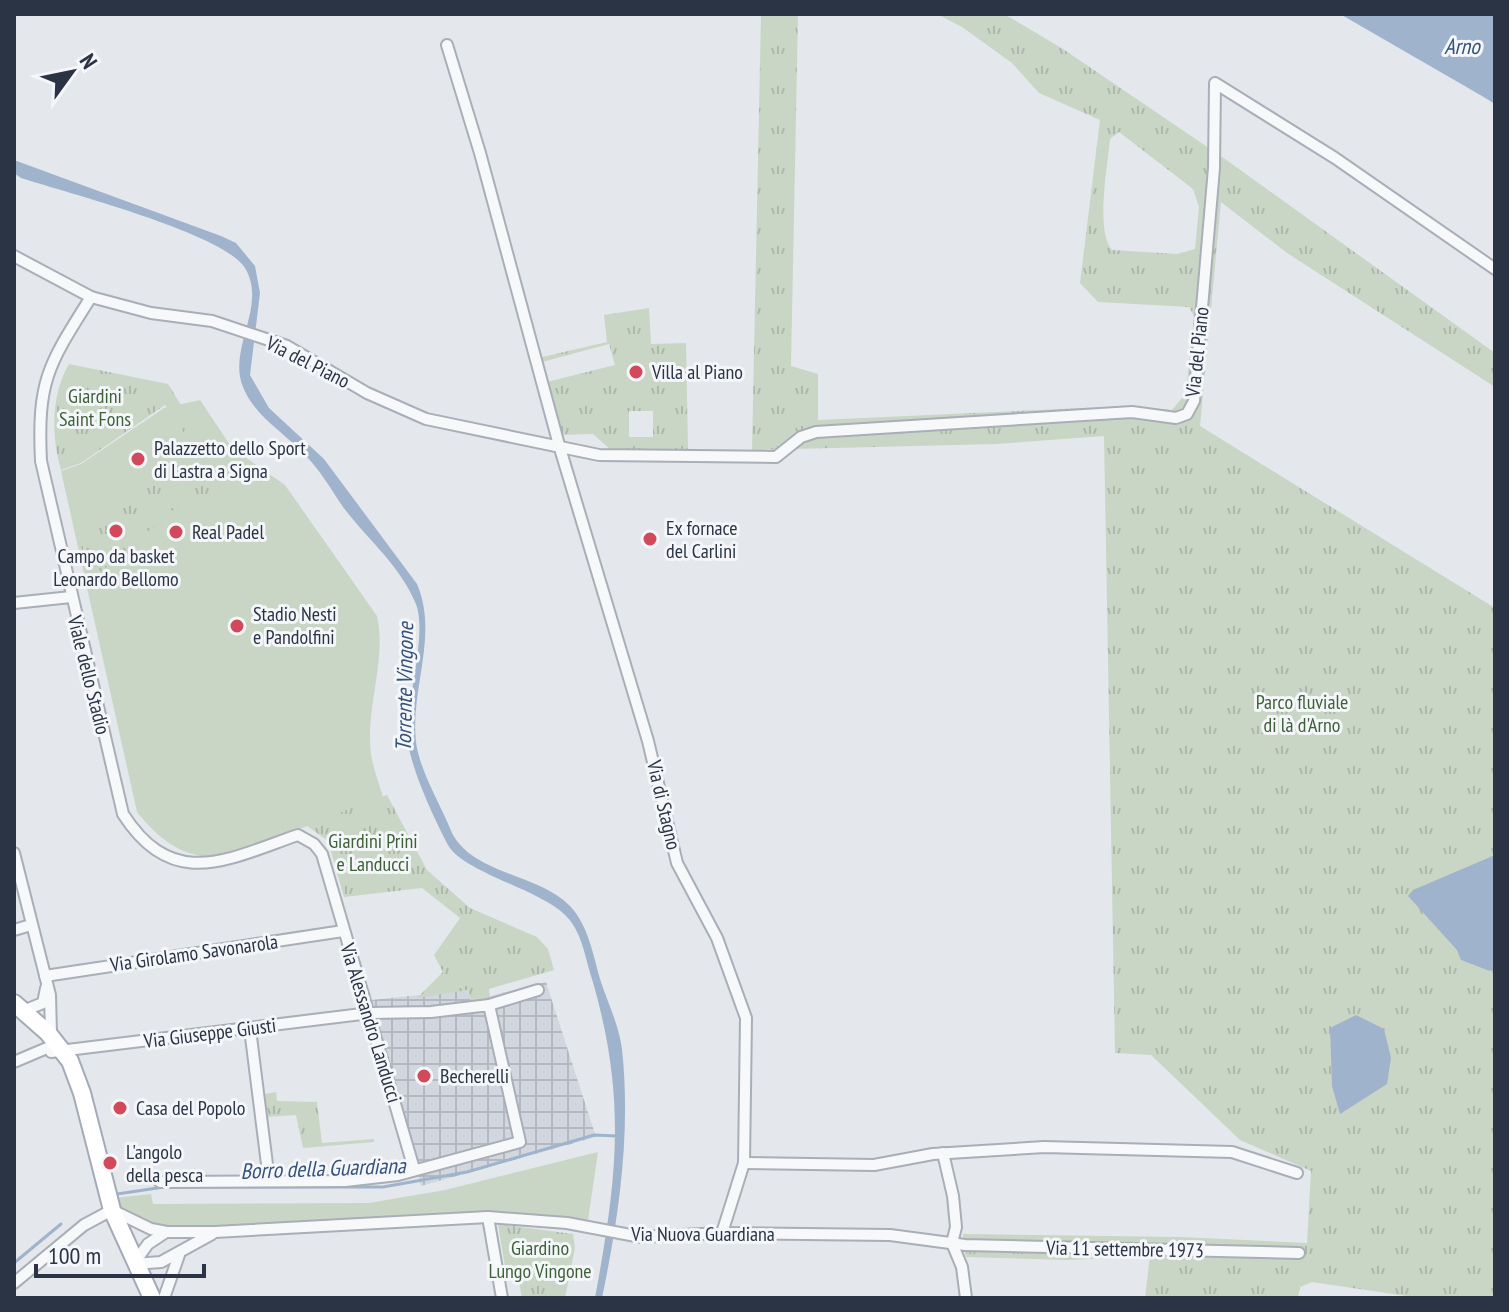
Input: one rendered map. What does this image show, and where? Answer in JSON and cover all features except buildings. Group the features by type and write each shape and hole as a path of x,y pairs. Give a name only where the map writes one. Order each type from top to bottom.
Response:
{"main road":[{"path":"24,1015 76,1074 112,1210 152,1298"}],"street":[{"path":"447,45 480,153 559,445"},
{"name":"Via del Piano","path":"14,256 91,297 151,313 212,321 276,342 367,393 426,419 599,455 776,457 801,437 825,431 1132,412 1176,418 1187,414 1194,401 1214,168 1215,83 1347,166 1495,269"},
{"name":"Viale dello Stadio","path":"91,297 52,359 44,381 39,422 41,461 123,814 135,833 174,860 195,865 213,865 298,835 314,844 322,854 328,877"},
{"name":"Via di Stagno","path":"559,445 648,741 677,863 717,938 746,1018 744,1163 722,1233"},
{"path":"14,603 71,597"},
{"path":"14,853 46,979 54,1048"},
{"name":"Via Alessandro Landucci","path":"328,877 414,1169"},
{"path":"14,930 31,925"},
{"name":"Via Girolamo Savonarola","path":"46,979 343,931"},
{"path":"24,1015 43,1003 46,979"},
{"name":"Via Giuseppe Giusti","path":"14,1062 54,1048 250,1029 370,1013 431,1012 489,1005 538,990"},
{"path":"160,1182 345,1181 398,1175 520,1142 489,1005"},
{"path":"250,1029 269,1180"},
{"path":"744,1163 874,1165 943,1153 1044,1147 1232,1152 1297,1173"},
{"path":"943,1153 953,1196 956,1227 952,1243 962,1267 966,1298"},
{"path":"14,1283 84,1225 112,1210"},
{"name":"Via Nuova Guardiana","path":"112,1210 151,1229 167,1232 488,1217 567,1223 641,1237 722,1233 890,1235 952,1243"},
{"path":"488,1217 502,1298"},
{"path":"134,1264 148,1244 167,1232"},
{"name":"Via Nuova Guardiana","path":"134,1264 161,1262 179,1255 215,1232"},
{"name":"Via 11 settembre 1973","path":"952,1243 1299,1253"},
{"path":"164,1298 179,1255"}],"shaded area":[{"path":"546,982 596,1137 421,1186 371,1000 468,990 471,1001"}],"green space":[{"name":"Parco fluviale di là d'Arno","path":"761,14 798,14 791,366 818,374 818,420 1128,406 1172,410 1186,393 1194,316 1189,307 1098,302 1080,283 1100,120 1039,93 1012,63 962,27 937,14 1004,14 1063,49 1225,159 1495,353 1495,387 1287,253 1221,202 1200,426 1495,608 1495,1298 1420,1298 1312,1282 1300,1287 1298,1298 1145,1298 1150,1256 1068,1260 966,1257 963,1234 1181,1237 1307,1243 1311,1171 1240,1140 1151,1055 1115,1053 1104,436 997,444 752,450","holes":["1119,132 1193,189 1199,207 1195,249 1177,254 1112,250 1107,241 1103,213 1110,139"]},
{"name":"Villa al Piano","path":"649,308 651,344 686,343 688,450 612,451 593,434 557,435 538,358 607,342 604,315","holes":["609,344 615,365 547,382 542,362","629,411 653,411 653,437 629,437"]},
{"name":"Giardini Saint Fons","path":"69,364 168,384 214,459 219,516 214,521 191,495 90,581 78,533 197,452 165,405 81,463 61,470 54,416 59,389"},
{"name":"Stadio Nesti e Pandolfini","path":"200,400 232,448 285,485 377,616 379,650 370,737 372,759 383,797 263,842 202,856 182,850 165,840 137,812 61,471 81,464 164,408"},
{"name":"Giardini Prini e Landucci","path":"387,795 427,870 470,908 537,937 548,949 554,970 489,989 490,997 471,1001 468,990 417,998 443,972 434,955 460,918 422,888 344,897 328,841 306,825"},
{"path":"276,1092 277,1101 317,1102 322,1143 374,1139 374,1142 303,1148 296,1115 267,1117 265,1094"},
{"path":"598,1152 588,1220 478,1212 367,1221 164,1230 129,1214 114,1198 151,1194 153,1204 369,1203 445,1190"},
{"name":"Giardino Lungo Vingone","path":"498,1224 573,1234 575,1248 565,1298 522,1298 519,1281 505,1267"}],"water":[{"name":"Arno","path":"1340,14 1495,14 1495,104 1482,96"},
{"path":"14,160 221,236 236,243 255,266 260,293 250,375 269,408 324,459 417,584 423,604 425,643 415,722 416,742 426,777 452,833 462,847 475,857 557,895 576,914 589,940 618,1031 624,1080 622,1174 602,1298 595,1298 613,1176 614,1101 603,1022 582,945 575,928 564,914 537,896 469,864 456,855 442,834 422,790 408,744 408,717 419,631 416,604 401,577 343,507 316,467 262,416 248,398 239,373 252,297 251,282 245,268 231,255 177,228 21,178 14,173"},
{"path":"1495,855 1495,969 1490,971 1461,960 1457,950 1408,896 1413,890"},
{"path":"1356,1015 1384,1029 1391,1058 1387,1084 1340,1114 1332,1086 1330,1028"}],"waterway":[{"name":"Borro della Guardiana","path":"117,1194 164,1187 383,1187 467,1172 594,1135 617,1136"},
{"name":"Borro della Guardiana","path":"14,1263 61,1224"}],"place":[{"name":"Villa al Piano","path":"636,372"},
{"name":"Palazzetto dello Sport di Lastra a Signa","path":"138,459"},
{"name":"Campo da basket Leonardo Bellomo","path":"116,531"},
{"name":"Real Padel","path":"176,532"},
{"name":"Ex fornace del Carlini","path":"650,539"},
{"name":"Stadio Nesti e Pandolfini","path":"237,626"},
{"name":"Becherelli","path":"424,1076"},
{"name":"Casa del Popolo","path":"120,1108"},
{"name":"L'angolo della pesca","path":"110,1163"}],"water label":[{"name":"Torrente Vingone","path":"404,687"}]}
